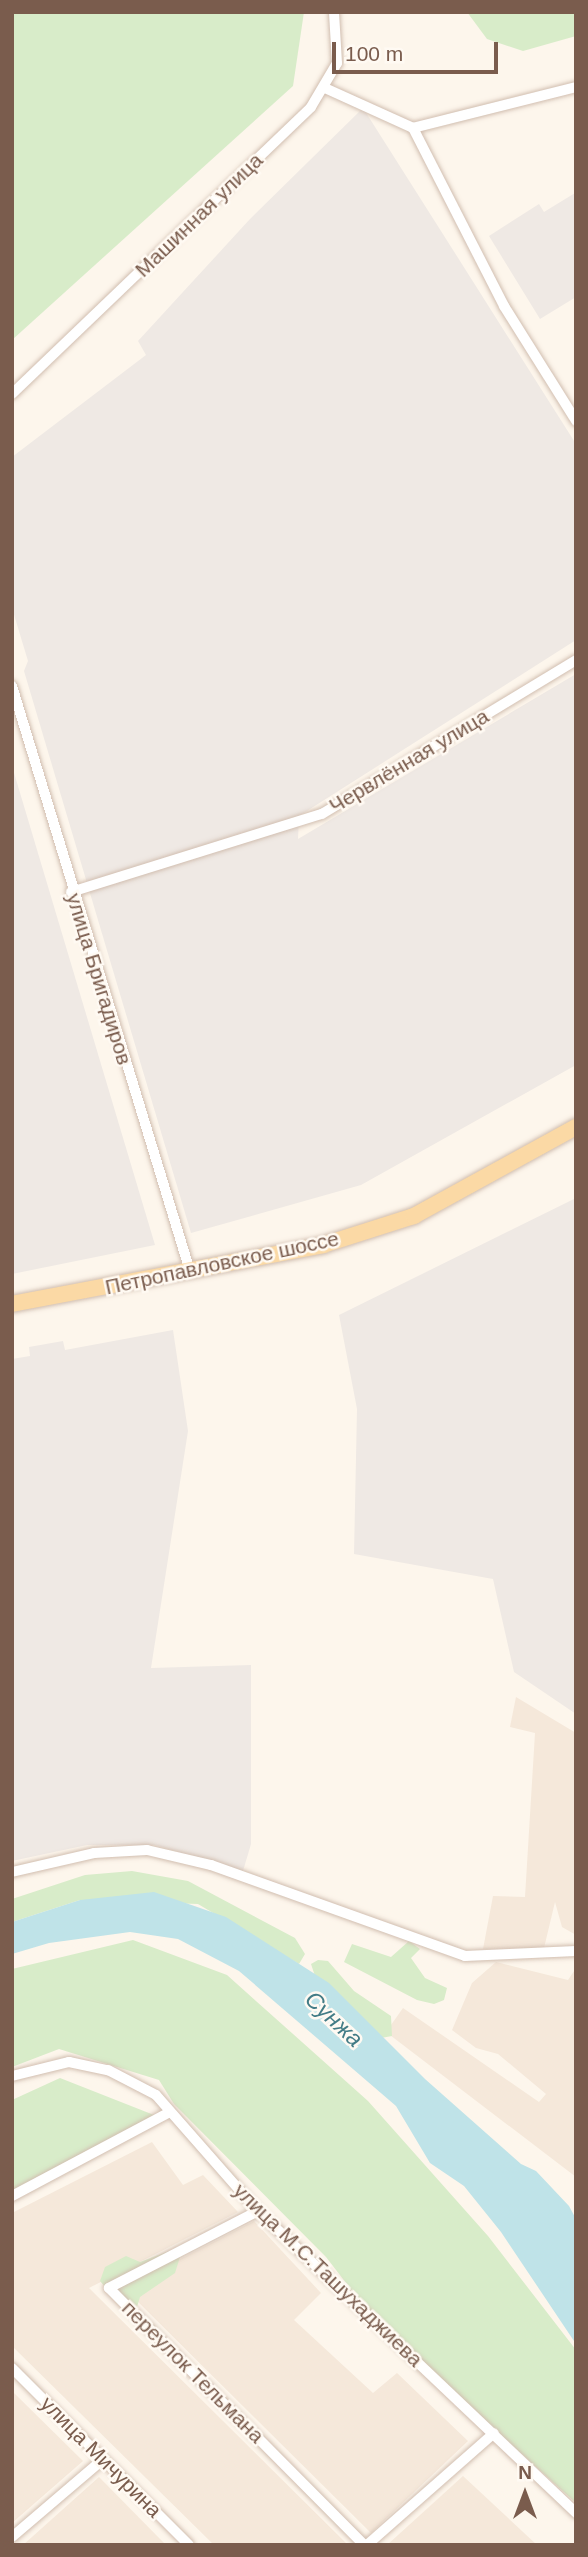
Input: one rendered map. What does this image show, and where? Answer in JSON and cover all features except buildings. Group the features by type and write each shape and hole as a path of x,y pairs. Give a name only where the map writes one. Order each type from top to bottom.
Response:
{"main road":[{"name":"Петропавловское шоссе","path":"12,1304 323,1245 414,1216 576,1127"}],"street":[{"name":"Машинная улица","path":"12,394 325,88 338,54 334,12"},
{"path":"413,128 576,87"},
{"path":"325,88 413,128 504,306 576,421"},
{"name":"Червлённая улица","path":"71,892 322,814 576,660"},
{"name":"улица Бригадиров","path":"12,686 71,892 190,1270"},
{"path":"12,1871 94,1853 147,1850 211,1866 465,1956 576,1951"},
{"name":"улица М.С.Ташухаджиева","path":"12,2076 69,2062 108,2070 156,2095 168,2113 258,2211 494,2432 576,2513"},
{"path":"12,2196 168,2113"},
{"name":"переулок Тельмана","path":"258,2211 109,2288 365,2545"},
{"name":"улица Мичурина","path":"12,2368 189,2545"},
{"path":"365,2545 494,2432"},
{"path":"12,2537 102,2460"}],"shaded area":[{"path":"363,108 576,444 576,640 299,816 298,839 576,674 576,1065 361,1185 191,1233 24,671 28,661 12,608 12,457 146,355 138,341 250,219"},
{"path":"575,193 576,297 540,319 489,236 539,204 544,212"},
{"path":"12,766 155,1245 12,1274"},
{"path":"576,1198 576,1714 514,1672 493,1579 354,1554 357,1409 339,1315"},
{"path":"173,1330 188,1431 151,1668 251,1665 251,1844 243,1871 155,1845 87,1845 12,1861 12,1359 30,1356 29,1347 63,1341 65,1350"},
{"path":"516,1697 576,1733 576,1935 562,1927 555,1902 544,1948 483,1949 493,1896 525,1897 535,1733 510,1727"},
{"path":"496,1962 568,1980 576,1968 576,2177 386,2032 403,2008 539,2102 546,2094 498,2054 476,2048 452,2030 472,1983"},
{"path":"152,2142 183,2185 203,2175 238,2212 89,2288 348,2545 214,2545 12,2346 12,2213"},
{"path":"254,2221 321,2293 294,2320 373,2393 397,2373 468,2441 371,2533 124,2288"},
{"path":"12,2391 83,2461 12,2523"},
{"path":"463,2476 537,2545 387,2545"},
{"path":"99,2477 166,2545 23,2545"}],"green space":[{"path":"12,12 304,12 293,86 12,340"},
{"path":"467,12 576,12 576,36 523,51 487,39"},
{"path":"132,1871 188,1881 295,1938 305,1954 299,1964 198,1904 80,1900 12,1922 12,1899 85,1875"},
{"path":"133,1940 227,1975 368,2101 488,2236 576,2350 576,2503 377,2323 326,2257 174,2104 159,2080 59,2049 12,2067 12,1969"},
{"path":"409,1941 420,1949 411,1958 425,1978 447,1988 444,2000 434,2004 417,2000 344,1962 352,1944 391,1957"},
{"path":"318,1960 328,1961 354,1991 391,2016 392,2036 381,2038 316,1979 311,1964"},
{"path":"60,2078 159,2117 12,2193 12,2100"},
{"path":"169,2251 180,2257 175,2273 140,2297 137,2307 124,2309 100,2281 105,2267 126,2256 140,2262"}],"water":[{"name":"Сунжа","path":"154,1892 226,1917 329,1983 425,2079 521,2164 536,2171 569,2206 576,2219 576,2344 501,2232 464,2186 430,2163 396,2106 239,1971 178,1939 130,1932 49,1943 12,1954 12,1922 80,1900"}]}
